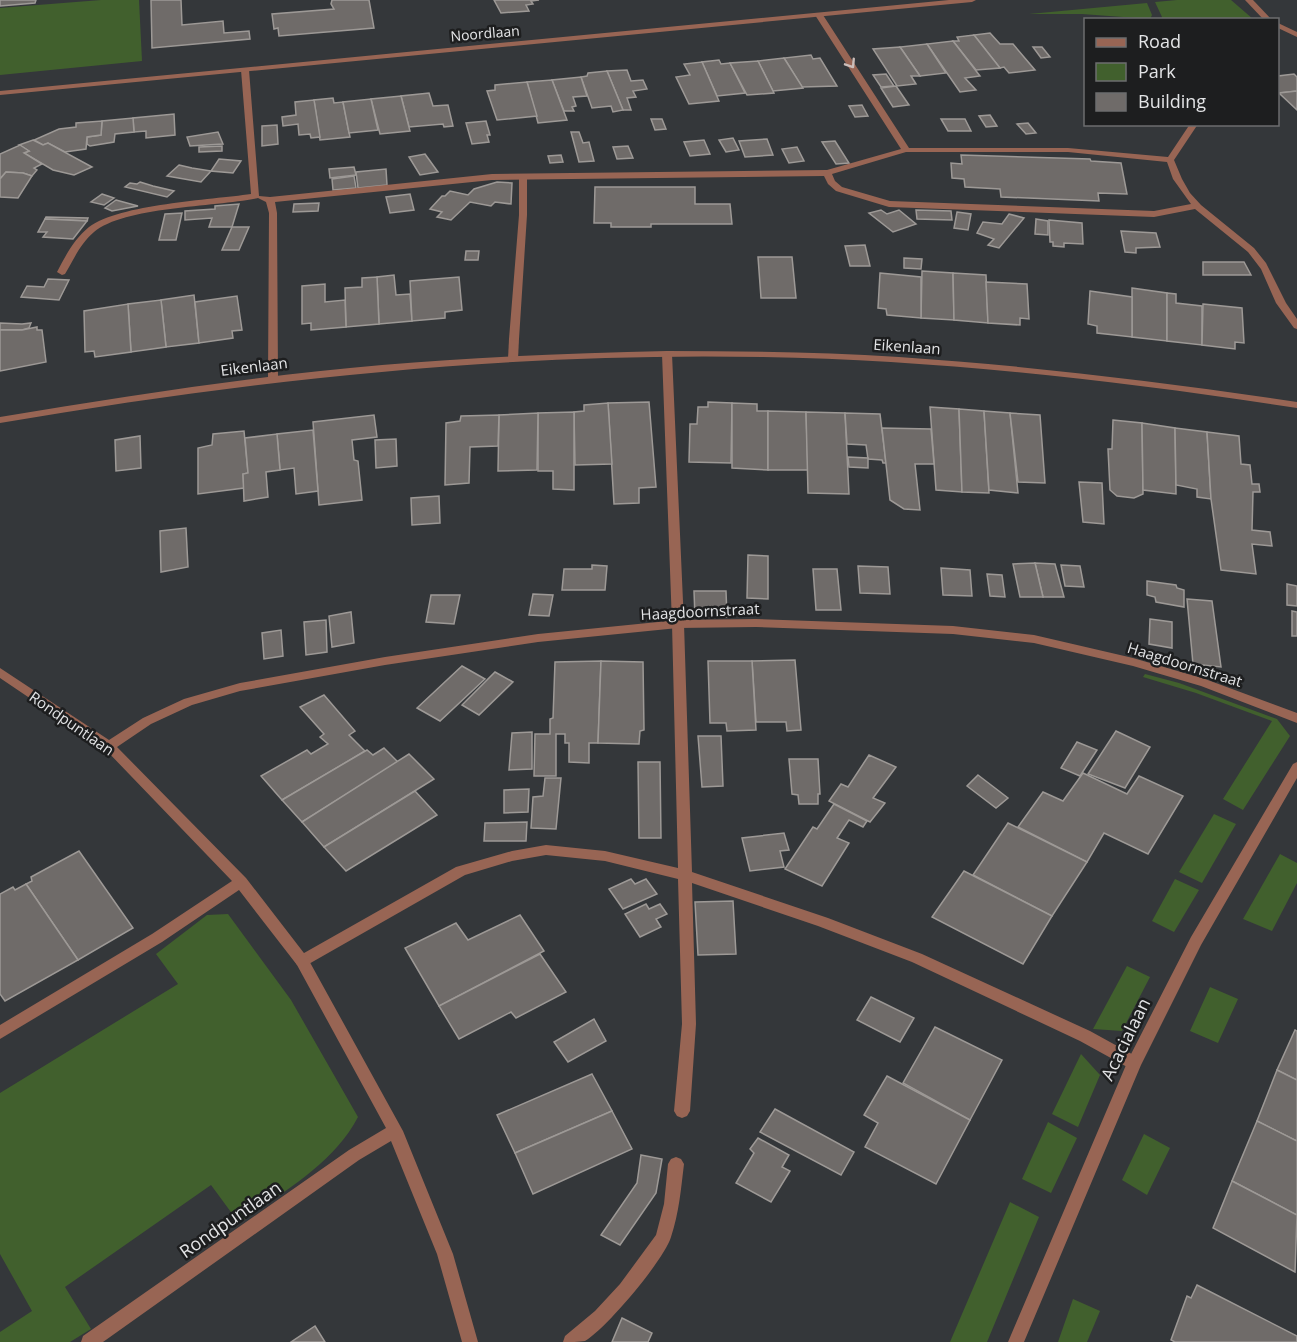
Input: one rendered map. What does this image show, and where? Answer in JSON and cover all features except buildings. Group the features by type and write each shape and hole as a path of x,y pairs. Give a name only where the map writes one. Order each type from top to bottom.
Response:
{"street":[{"name":"Noordlaan","path":"0,93 972,0"},
{"path":"1249,0 1267,18"},
{"path":"819,15 906,150"},
{"path":"1279,26 1297,35"},
{"path":"245,70 255,196"},
{"path":"1170,160 1193,126"},
{"path":"62,272 71,250 89,231 109,218 131,212 255,196 270,200 492,177 827,173 906,150 1068,150 1170,160"},
{"path":"1170,160 1176,180 1195,206 1242,241 1264,266 1282,305 1297,326"},
{"path":"827,173 831,182 839,189 889,204 1154,214 1195,206"},
{"path":"513,359 524,215 523,177"},
{"path":"270,200 273,213 273,378"},
{"path":"667,354 678,624 689,1024 682,1111"},
{"name":"Eikenlaan","path":"0,420 118,399 273,378 391,366 667,354 845,357 1005,367 1190,388 1297,405"},
{"name":"Haagdoornstraat","path":"109,746 147,721 189,702 240,687 385,661 538,638 678,624 756,622 953,630 1034,639 1133,662 1205,683 1297,718"},
{"name":"Rondpuntlaan","path":"0,672 109,746 242,882 302,961 395,1131 445,1254 470,1342"},
{"name":"Acacialaan","path":"1016,1342 1134,1063 1196,941 1297,767"},
{"path":"302,961 461,871 512,856 546,850 605,856 684,875 823,922 917,958 1085,1036 1134,1063"},
{"path":"0,1033 157,938 242,882"},
{"name":"Rondpuntlaan","path":"89,1342 354,1155 395,1131"},
{"path":"571,1342 601,1317 626,1290 663,1238 672,1204 676,1164"}],"green space":[{"path":"101,0 139,0 142,61 0,75 0,8"},
{"path":"1231,0 1252,18 1162,18 1155,2"},
{"path":"1147,3 1152,15 1150,18 1136,18 1082,14 1029,14"},
{"path":"1145,674 1179,683 1277,719 1290,736 1243,810 1223,799 1272,721 1196,693 1143,677"},
{"path":"1214,814 1236,824 1202,883 1179,872"},
{"path":"1280,854 1297,863 1297,883 1272,931 1243,919"},
{"path":"1175,879 1199,890 1174,932 1152,921"},
{"path":"228,914 291,1000 358,1117 335,1149 321,1163 239,1223 211,1185 65,1287 91,1329 70,1342 0,1342 0,1332 32,1311 0,1254 0,1093 178,984 156,954 207,915"},
{"path":"1127,966 1150,977 1122,1031 1093,1029"},
{"path":"1210,987 1238,999 1218,1043 1190,1031"},
{"path":"1081,1054 1100,1075 1078,1127 1052,1114"},
{"path":"1048,1122 1077,1138 1051,1193 1022,1179"},
{"path":"1144,1134 1170,1148 1147,1195 1122,1180"},
{"path":"1010,1202 1039,1217 987,1342 950,1342"},
{"path":"1073,1299 1100,1311 1087,1342 1058,1342"}]}
